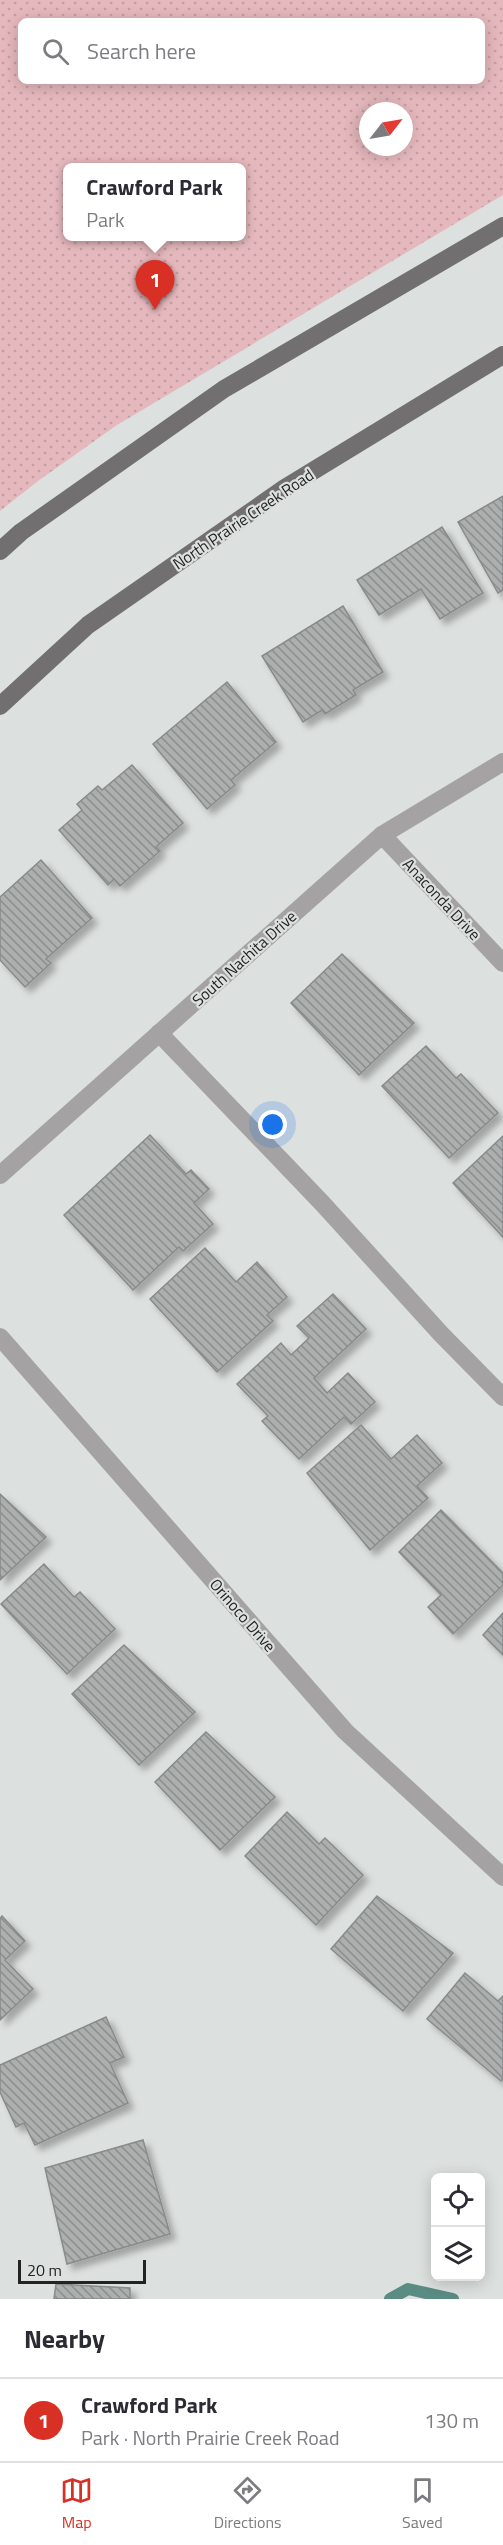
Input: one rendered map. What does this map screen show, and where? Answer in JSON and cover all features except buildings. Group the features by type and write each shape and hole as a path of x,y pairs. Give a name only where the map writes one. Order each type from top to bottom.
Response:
{"main road":[{"path":"0,551 21,532 224,389 503,226"},
{"name":"North Prairie Creek Road","path":"0,706 88,625 285,488 503,355"}],"street":[{"name":"South Nachita Drive","path":"0,1175 382,835 503,762"},
{"name":"Anaconda Drive","path":"382,835 503,963"},
{"path":"159,1033 503,1397"},
{"name":"Orinoco Drive","path":"0,1338 345,1731 503,1877"}],"shaded area":[{"path":"0,0 503,0 503,195 117,425 0,511"}],"waterway":[{"path":"390,2299 408,2289 453,2299"}],"place":[{"name":"Crawford Park","path":"155,310"}]}
